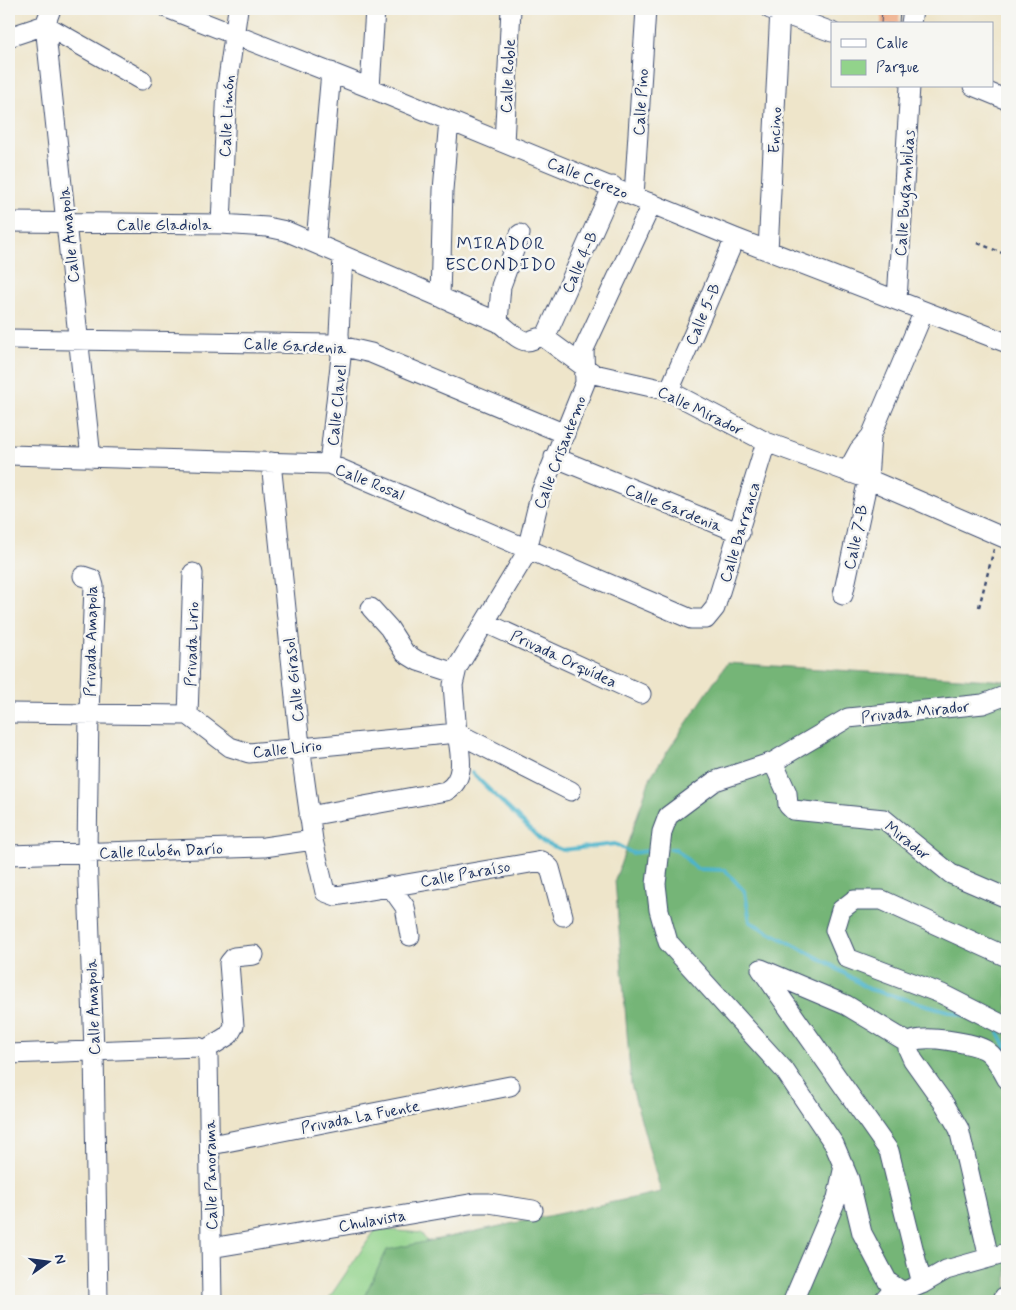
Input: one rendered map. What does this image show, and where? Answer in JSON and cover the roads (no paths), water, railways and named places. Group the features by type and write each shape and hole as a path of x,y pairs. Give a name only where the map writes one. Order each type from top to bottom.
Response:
{"street":[{"name":"Calle Cerezo","path":"169,9 613,186 735,238 1007,344"},
{"name":"Calle Limón","path":"221,224 227,86 238,9"},
{"path":"370,88 374,9"},
{"name":"Calle Roble","path":"504,143 511,9"},
{"name":"Calle Pino","path":"634,196 646,9"},
{"path":"911,22 913,9"},
{"path":"776,10 831,32"},
{"name":"Encino","path":"768,251 776,10"},
{"path":"9,37 49,15 142,80"},
{"name":"Calle Amapola","path":"49,15 78,340 91,458"},
{"path":"331,72 316,242 343,257 498,322 523,340 529,341 540,336 546,338"},
{"name":"Calle Bugambilias","path":"897,300 910,88"},
{"path":"978,88 1007,100"},
{"path":"440,297 443,190 449,120"},
{"name":"Calle 4-B","path":"546,338 613,186"},
{"name":"Calle Crisantemo","path":"456,729 453,697 455,673 523,561 541,492 585,383 584,349 652,203"},
{"name":"Calle Gladiola","path":"9,222 221,224 267,227 286,231 316,242"},
{"path":"498,322 503,279 520,234"},
{"name":"Calle 5-B","path":"669,391 735,238"},
{"name":"Calle Clavel","path":"329,464 341,357 343,257"},
{"path":"924,311 871,436 847,472 868,479 1002,537"},
{"name":"Calle Mirador","path":"546,338 597,374 669,391 766,442 847,472"},
{"name":"Calle Gardenia","path":"9,339 306,342 340,345 371,353 565,434"},
{"path":"868,479 871,436"},
{"name":"Calle Barranca","path":"706,619 715,608 740,533 766,442"},
{"name":"Calle Rosal","path":"9,455 329,464 528,547 691,619 706,619"},
{"name":"Calle Gardenia","path":"554,457 740,533"},
{"name":"Calle Girasol","path":"271,462 309,816 324,889 328,895"},
{"name":"Calle 7-B","path":"843,594 868,479"},
{"name":"Privada Lirio","path":"188,715 193,574"},
{"name":"Privada Amapola","path":"83,576 92,579 94,586 89,713"},
{"path":"371,608 389,628 405,653 418,661 455,673"},
{"name":"Privada Orquídea","path":"486,623 641,694"},
{"name":"Privada Mirador","path":"889,1294 880,1269 862,1233 844,1165 834,1144 785,1071 668,942 659,910 656,884 662,832 668,816 715,780 773,762 848,718 983,704 1007,695"},
{"path":"9,713 188,715"},
{"name":"Calle Amapola","path":"89,713 87,852 94,1051 98,1301"},
{"name":"Calle Lirio","path":"188,715 230,747 244,752 257,753 300,746 456,729"},
{"path":"456,729 571,790"},
{"path":"309,816 446,791 453,787 458,780 461,756 456,729"},
{"name":"Mirador","path":"773,762 787,793 788,805 793,810 884,820 951,874 1007,898"},
{"name":"Calle Rubén Darío","path":"9,855 280,846 313,840"},
{"name":"Calle Paraíso","path":"328,895 336,896 542,861 550,868 563,916"},
{"path":"390,886 404,907 410,936"},
{"path":"1007,957 882,900 854,900 841,910 835,930 847,958 942,994 1007,1027"},
{"path":"9,1054 198,1047 205,1050 229,1036 234,1026 229,963 234,957 254,955"},
{"path":"909,1043 846,1005 761,969 889,1151 922,1284"},
{"path":"889,1294 922,1284 946,1270 998,1256 959,1130 945,1105 913,1060 908,1048 909,1043 913,1039 922,1038 980,1047 998,1061 1007,1079"},
{"name":"Calle Panorama","path":"205,1050 208,1056 212,1301"},
{"name":"Privada La Fuente","path":"210,1144 510,1086"},
{"path":"793,1301 837,1198 844,1165"},
{"name":"Chulavista","path":"211,1248 481,1202 533,1210"}],"waterway":[{"path":"472,773 543,842 562,850 615,844 632,853 648,851"},
{"path":"670,849 676,849 697,869 725,870 745,892 750,922 828,963 869,989 966,1016"},
{"path":"999,1033 1007,1049"}],"district":[{"name":"MIRADOR ESCONDIDO","path":"501,253"}]}
